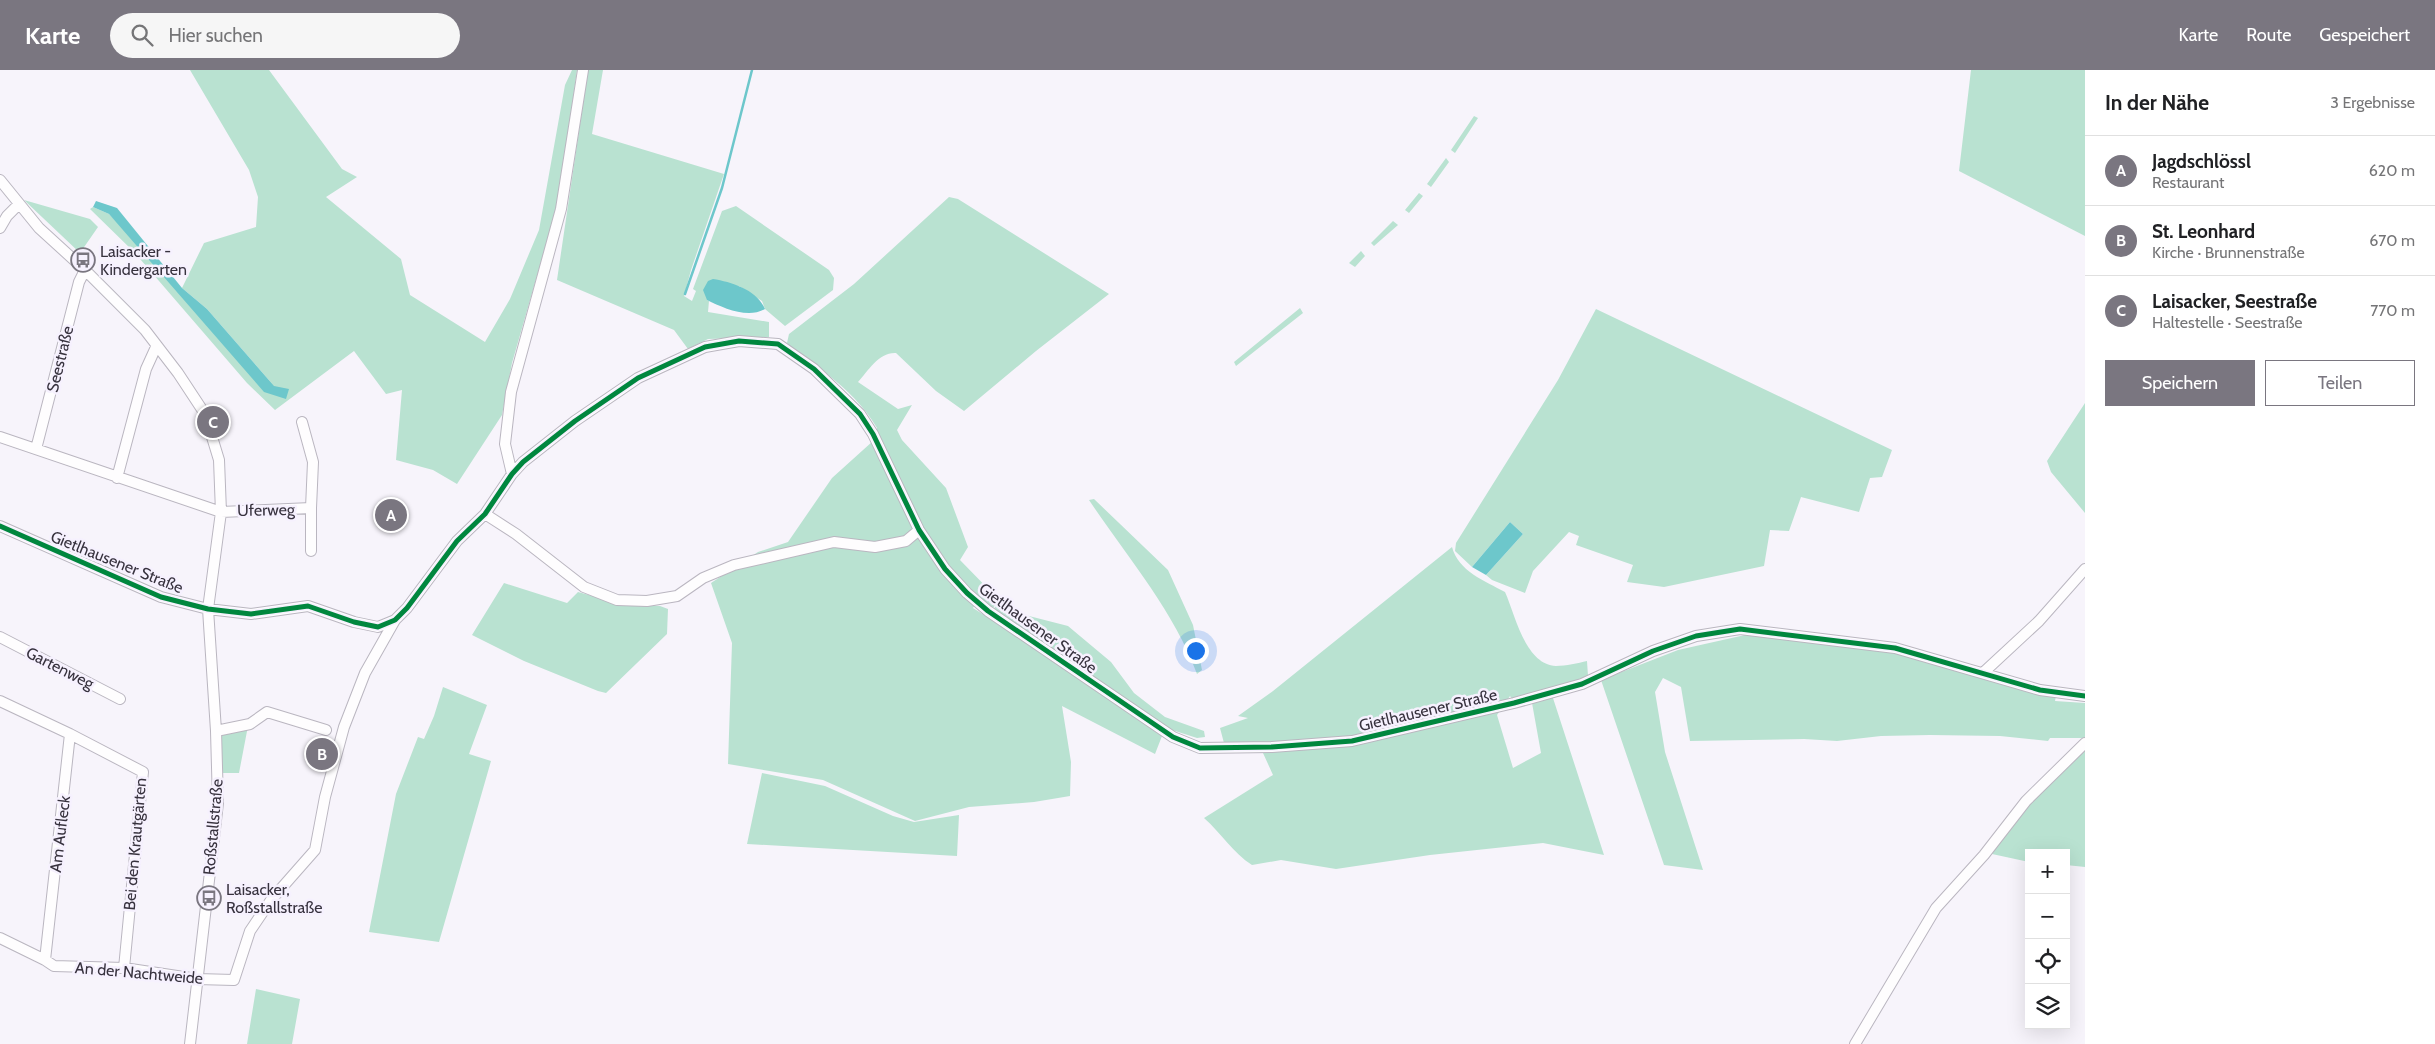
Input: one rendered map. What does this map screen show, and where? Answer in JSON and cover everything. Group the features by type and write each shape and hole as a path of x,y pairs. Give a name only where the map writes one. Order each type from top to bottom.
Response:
{"street":[{"path":"512,474 505,444 511,392 561,209 583,70"},
{"path":"0,180 39,228 85,270 144,330 178,372 205,414 219,460 222,512 208,609"},
{"path":"0,228 7,216 18,204"},
{"name":"Seestraße","path":"36,449 79,282 85,270"},
{"name":"Gietlhausener Straße","path":"0,526 161,597 208,609 251,614 308,606 354,622 378,627 395,620 406,608 457,541 485,514 512,474 523,462 575,421 642,376 704,347 739,341 778,344 814,369 860,414 873,434 919,530 945,569 967,593 988,611 1173,737 1200,748 1272,747 1352,741 1514,703 1573,686 1653,651 1696,636 1740,629 1896,648 1984,672 2040,690 2085,696"},
{"path":"117,478 146,369 156,346"},
{"name":"Uferweg","path":"302,422 312,462 310,551"},
{"path":"0,437 222,512"},
{"name":"Uferweg","path":"222,512 311,508"},
{"path":"485,514 516,534 584,588 617,600 647,601 677,596 703,578 734,565 834,542 875,547 906,541 919,530"},
{"path":"1984,672 2039,622 2085,569"},
{"name":"Roßstallstraße","path":"190,1044 196,979 218,803 216,732 208,609"},
{"name":"An der Nachtweide","path":"45,960 54,966 124,968 196,979 234,980 250,932 271,900 315,850 324,797 344,728 365,673 395,620"},
{"name":"Gartenweg","path":"0,637 120,699"},
{"path":"0,701 70,734"},
{"path":"216,732 250,724 267,712 326,730"},
{"name":"Am Aufleck","path":"45,960 70,734"},
{"name":"Bei den Krautgärten","path":"70,734 143,772 124,968"},
{"path":"1855,1044 1936,908 1984,855 2026,801 2085,743"},
{"path":"0,938 45,960"}],"green space":[{"path":"190,70 269,70 342,169 357,177 326,197 401,259 410,295 485,342 510,299 539,230 565,85 572,70 577,70 559,199 512,363 502,415 457,484 433,470 396,460 402,390 386,394 354,351 275,410 247,383 134,252 90,209 93,207 109,214 274,386 207,309 182,288 204,243 256,227 258,197 249,170"},
{"path":"588,70 603,70 592,134 724,174 684,296 692,301 696,291 693,289 722,211 736,206 829,270 834,278 833,290 785,326 765,309 762,301 739,286 707,300 709,301 708,312 769,322 769,337 708,339 688,349 674,330 557,280"},
{"path":"1971,70 2085,70 2085,236 1959,171"},
{"path":"1474,116 1478,118 1455,153 1451,150"},
{"path":"1446,158 1449,162 1431,187 1427,184"},
{"path":"1419,193 1423,196 1409,213 1405,210"},
{"path":"949,197 958,199 1109,294 964,411 936,391 896,353 879,359 858,382 898,409 912,405 897,430 902,440 946,488 968,547 960,560 999,600 993,608 980,598 973,608 1008,630 993,609 1001,602 1029,616 1068,626 1111,662 1134,693 1165,717 1204,731 1205,737 1197,738 1169,729 1162,736 1155,754 1062,706 1071,762 1070,796 1034,802 969,807 915,821 823,780 728,764 732,643 711,583 758,552 788,542 832,478 873,441 877,428 867,413 841,386 787,343 789,334 854,284"},
{"path":"24,200 90,219 98,227 80,253"},
{"path":"1393,221 1398,225 1374,246 1371,243"},
{"path":"1361,251 1365,256 1355,267 1349,263"},
{"path":"1300,308 1303,313 1236,366 1234,362"},
{"path":"1596,309 1892,450 1882,477 1870,478 1859,512 1801,497 1789,531 1770,530 1764,566 1664,587 1627,582 1633,565 1576,545 1579,536 1569,532 1533,571 1525,593 1492,580 1486,575 1523,534 1510,522 1472,567 1455,551 1456,543 1558,380"},
{"path":"2085,403 2085,513 2051,472 2047,461"},
{"path":"1094,499 1168,570 1193,625 1202,670 1197,674 1187,650 1162,605 1089,500"},
{"path":"1452,547 1460,563 1466,569 1505,592 1517,625 1536,657 1545,663 1556,666 1587,661 1588,676 1548,690 1512,699 1510,696 1497,715 1513,768 1541,753 1532,703 1552,695 1604,855 1543,843 1430,855 1336,869 1281,860 1252,865 1239,855 1204,818 1273,775 1258,742 1224,743 1220,728 1248,718 1238,716 1273,691"},
{"path":"504,583 567,603 578,592 618,603 660,606 668,609 667,634 606,693 598,691 524,661 472,635"},
{"path":"1745,635 1890,652 2056,696 2055,701 2085,703 2085,738 2050,738 2048,741 2000,736 1930,735 1881,736 1837,741 1804,739 1690,741 1681,687 1663,678 1655,692 1665,752 1703,870 1664,865 1601,680 1678,650"},
{"path":"443,687 487,705 469,754 491,761 439,942 369,932 396,794 418,737 424,739"},
{"path":"248,726 239,773 220,773 219,733"},
{"path":"2085,750 2085,867 2070,865 2070,849 2025,849 2025,861 1992,854 2015,821 2050,780"},
{"path":"762,773 825,786 893,816 914,822 959,815 957,856 747,844"},
{"path":"256,989 300,999 292,1044 247,1044"}],"water":[{"path":"96,201 117,208 182,288 207,309 274,386 289,389 286,399 264,392 109,214 93,207"},
{"path":"713,279 728,282 750,292 761,302 765,309 758,312 743,313 707,300 703,290 708,281"},
{"path":"1510,522 1523,534 1486,575 1472,567"}],"waterway":[{"path":"685,294 722,188 752,70"}],"cycle path":[{"path":"0,526 161,597 208,609 251,614 308,606 354,622 378,627 395,620 407,608 457,541 485,514 512,474 523,462 575,421 638,378 705,347 739,341 778,344 814,369 860,414 873,434 919,530 945,569 967,593 988,611 1173,737 1200,748 1272,747 1352,741 1514,703 1582,684 1653,651 1696,636 1740,629 1895,648 2040,690 2085,696"}],"place":[{"name":"Laisacker - Kindergarten","path":"83,260"},
{"name":"Laisacker, Seestraße","path":"213,422"},
{"name":"Jagdschlössl","path":"391,515"},
{"name":"St. Leonhard","path":"322,754"},
{"name":"Laisacker, Roßstallstraße","path":"209,898"}]}
